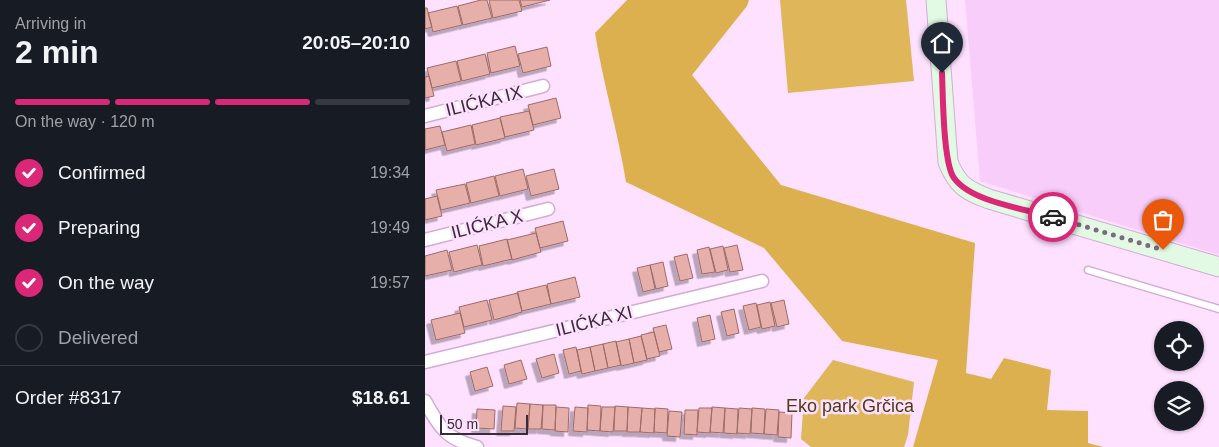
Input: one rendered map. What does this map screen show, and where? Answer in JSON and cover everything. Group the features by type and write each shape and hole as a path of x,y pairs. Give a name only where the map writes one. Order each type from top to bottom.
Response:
{"street":[{"path":"936,0 948,162 954,178 966,188 989,199 1219,267"},
{"name":"ILIĆKA IX","path":"425,116 543,86"},
{"name":"ILIĆKA X","path":"425,240 549,208"},
{"name":"ILIĆKA XI","path":"425,362 762,280"},
{"path":"425,401 441,429 458,442 477,447"}],"lane":[{"path":"1088,270 1219,310"}],"shaded area":[{"path":"627,0 749,0 747,6 692,75 781,185 975,243 966,373 991,379 1004,358 1051,370 1047,410 1088,411 1088,443 1103,447 913,447 938,360 842,341 764,248 626,182 595,33"},
{"path":"965,0 1219,0 1219,255 980,181"}],"green space":[{"path":"780,0 906,0 914,81 788,93"},
{"name":"Eko park Grčica","path":"833,360 914,382 908,435 904,447 811,447 801,439 804,398"}],"building":[{"path":"487,0 492,18 463,25 458,6"},
{"path":"489,0 519,0 522,11 493,18"},
{"path":"520,0 550,0 522,7"},
{"path":"457,6 462,25 433,32 428,13"},
{"path":"425,8 427,8 432,27 425,29"},
{"path":"515,46 520,66 491,73 487,53"},
{"path":"547,47 551,66 523,73 518,54"},
{"path":"485,54 490,74 462,81 457,61"},
{"path":"456,61 461,81 432,88 427,68"},
{"path":"429,76 434,96 425,98 425,77"},
{"path":"556,98 561,118 533,125 528,105"},
{"path":"529,111 534,130 505,137 500,117"},
{"path":"500,118 505,138 476,145 472,125"},
{"path":"471,125 475,144 447,151 442,132"},
{"path":"440,126 445,145 425,150 425,129"},
{"path":"523,169 528,189 500,196 495,176"},
{"path":"554,169 559,189 531,196 526,176"},
{"path":"494,176 499,196 471,203 466,183"},
{"path":"465,184 470,203 441,210 436,190"},
{"path":"437,196 442,216 425,220 425,199"},
{"path":"563,221 568,241 540,248 535,228"},
{"path":"536,233 541,252 512,260 507,240"},
{"path":"507,239 512,259 483,266 479,246"},
{"path":"477,245 482,265 454,272 449,252"},
{"path":"737,245 743,270 730,272 724,248"},
{"path":"723,246 728,270 716,273 710,249"},
{"path":"709,247 715,272 702,274 697,250"},
{"path":"447,250 452,270 425,276 425,256"},
{"path":"687,254 693,278 680,281 674,257"},
{"path":"663,262 668,286 656,289 650,265"},
{"path":"650,265 655,289 643,292 637,268"},
{"path":"575,277 580,297 551,304 547,284"},
{"path":"546,285 551,304 522,311 517,292"},
{"path":"518,293 522,312 494,320 489,300"},
{"path":"487,300 492,320 464,327 459,307"},
{"path":"784,300 789,324 777,327 771,303"},
{"path":"770,302 775,326 762,329 757,305"},
{"path":"756,303 761,327 749,330 743,306"},
{"path":"734,309 739,333 727,336 721,312"},
{"path":"460,313 465,333 436,340 431,320"},
{"path":"710,315 715,339 702,342 697,318"},
{"path":"666,325 672,349 659,352 653,328"},
{"path":"654,332 660,356 647,359 641,335"},
{"path":"641,336 647,360 634,363 629,339"},
{"path":"629,339 634,363 621,366 616,342"},
{"path":"616,341 621,365 608,368 603,344"},
{"path":"603,344 608,368 595,371 590,347"},
{"path":"576,347 581,371 569,374 563,350"},
{"path":"590,347 595,371 582,374 577,350"},
{"path":"554,354 559,373 542,378 536,359"},
{"path":"521,360 527,379 509,384 504,365"},
{"path":"487,367 493,386 475,391 470,372"},
{"path":"517,403 530,404 528,429 515,428"},
{"path":"530,404 543,405 541,429 528,429"},
{"path":"543,405 556,405 555,430 542,429"},
{"path":"588,405 601,406 600,431 587,430"},
{"path":"503,406 516,407 514,431 501,431"},
{"path":"615,406 628,407 627,431 614,431"},
{"path":"556,407 569,408 568,432 555,431"},
{"path":"575,407 588,408 587,432 573,431"},
{"path":"602,407 615,407 613,432 600,431"},
{"path":"628,407 642,408 640,432 627,432"},
{"path":"712,407 725,408 723,433 710,432"},
{"path":"642,408 655,409 654,433 640,432"},
{"path":"655,408 668,409 667,433 654,432"},
{"path":"699,408 712,408 710,433 697,432"},
{"path":"725,408 738,409 737,434 724,433"},
{"path":"739,408 752,409 750,434 737,433"},
{"path":"752,408 765,409 764,434 751,433"},
{"path":"477,409 495,410 494,429 476,428"},
{"path":"766,409 779,410 777,435 764,434"},
{"path":"685,410 698,410 697,435 684,434"},
{"path":"669,411 682,412 680,437 667,436"},
{"path":"779,412 792,413 791,438 778,437"}],"way so far":[{"path":"1053,217 1163,250"}],"route":[{"path":"942,73 948,162 954,178 976,194 1053,217"}]}
